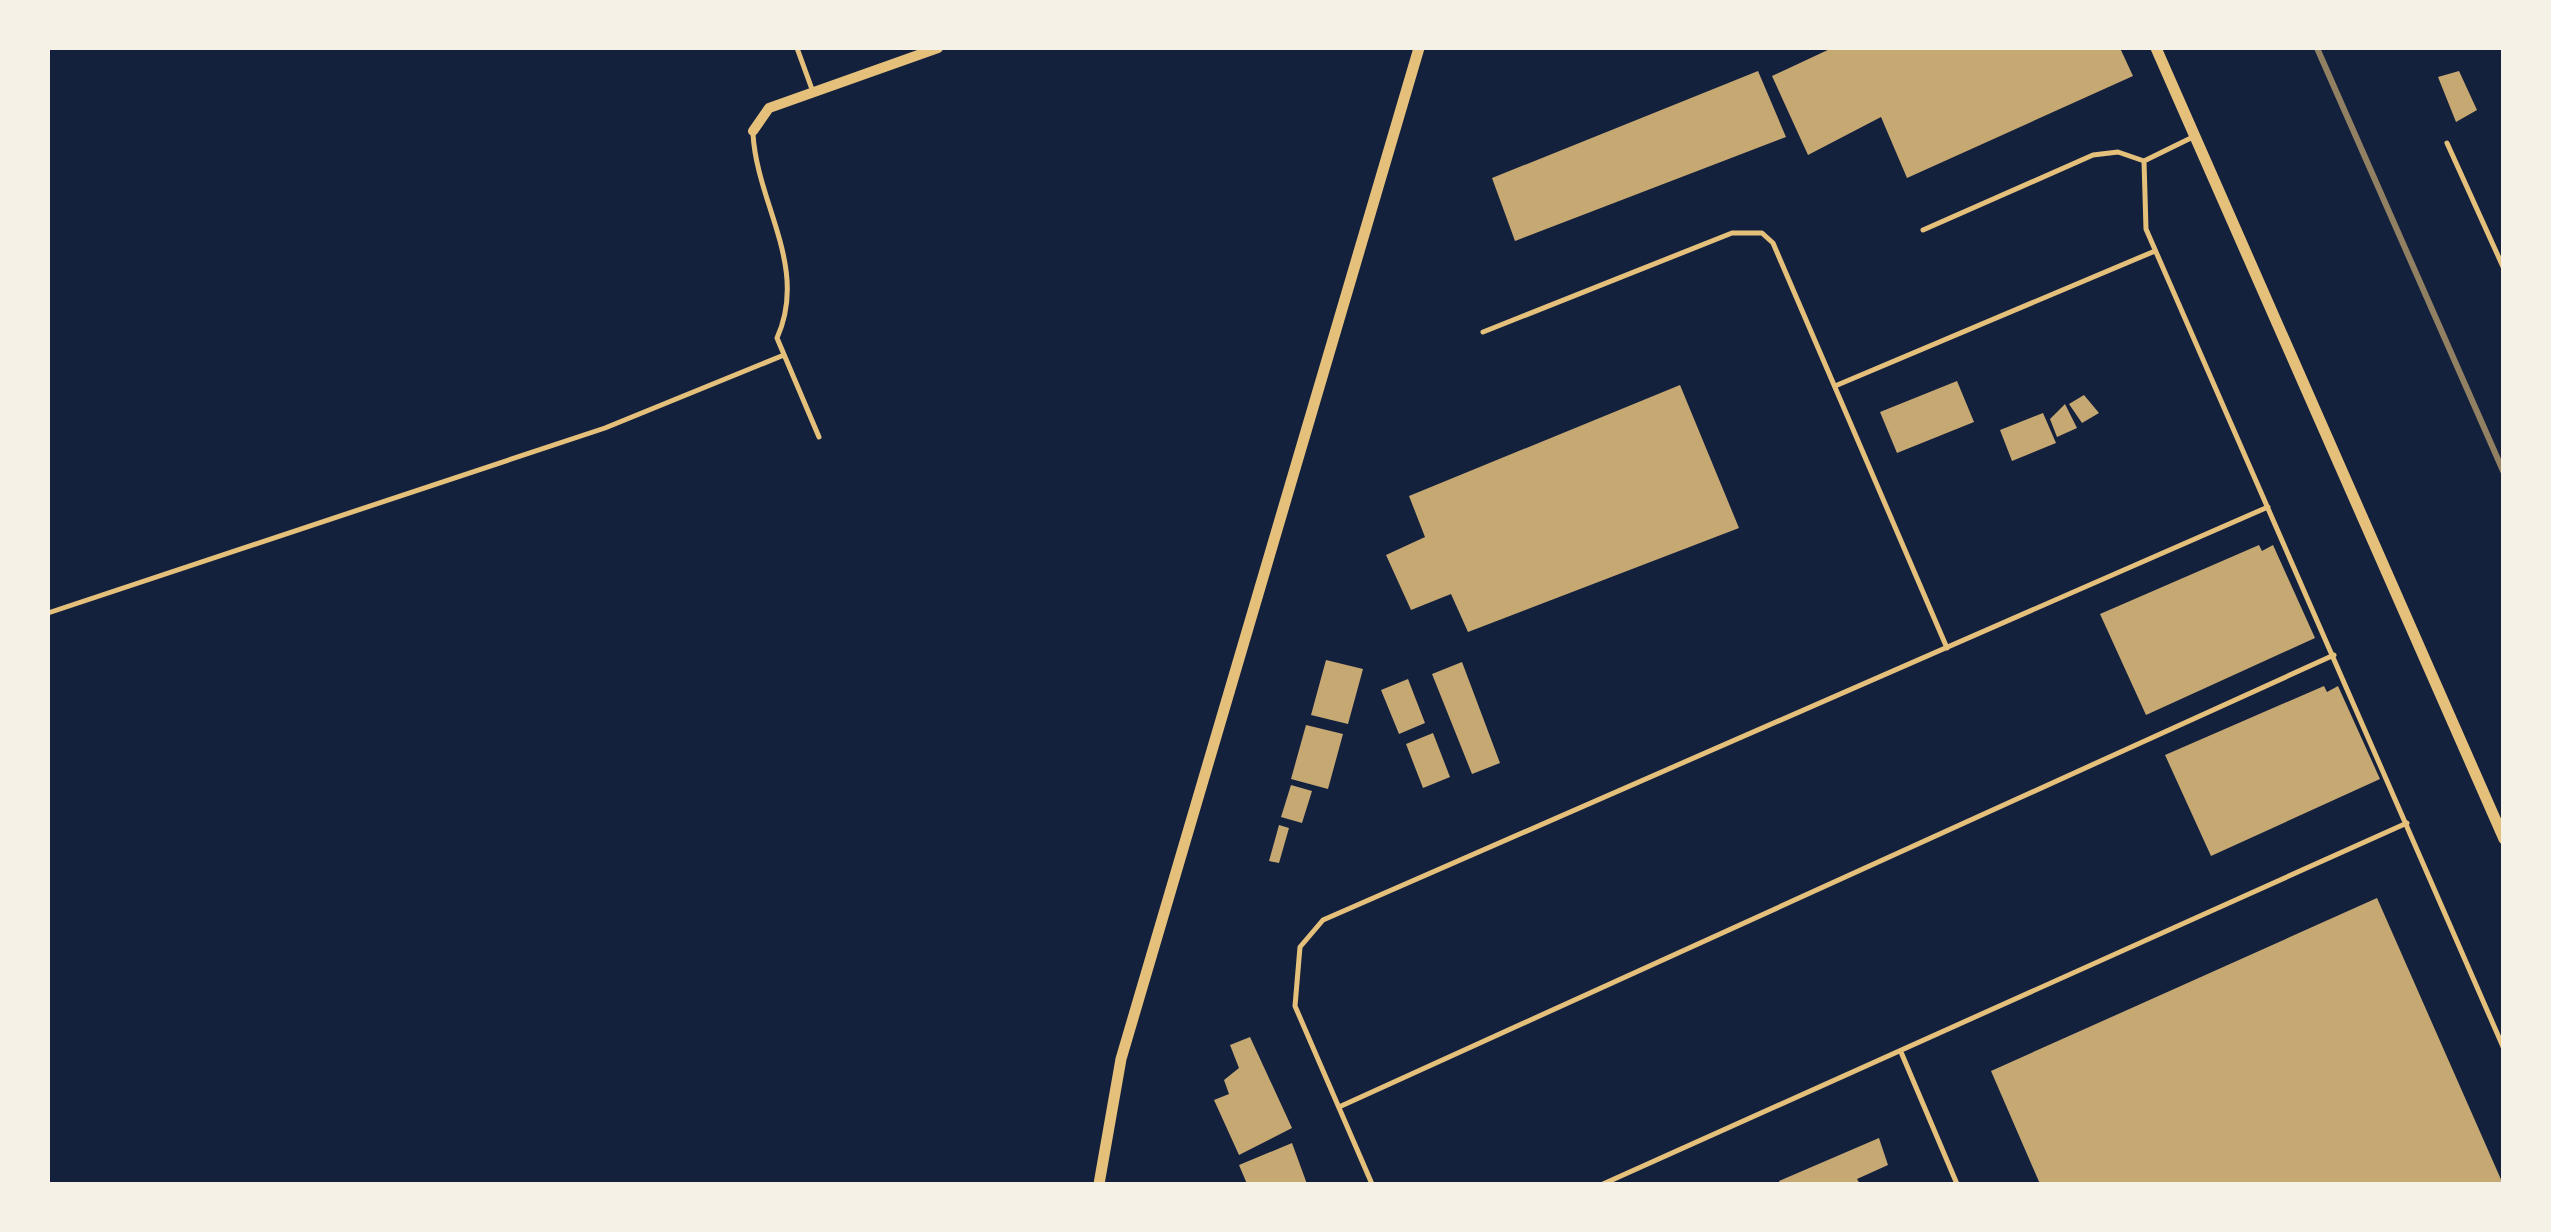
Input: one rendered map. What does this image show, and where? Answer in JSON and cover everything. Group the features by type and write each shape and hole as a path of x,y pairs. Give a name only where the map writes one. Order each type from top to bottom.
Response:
{"street":[{"path":"753,130 769,108 938,48"},
{"path":"1099,1184 1121,1059 1419,48"},
{"path":"2156,48 2504,839"}],"lane":[{"path":"797,48 813,92"},
{"path":"753,130 754,148 785,252 785,320 778,338 819,437"},
{"path":"1922,230 2092,155 2118,152 2144,161 2195,136"},
{"path":"2447,144 2504,269"},
{"path":"2144,161 2148,172 2146,229 2504,1049"},
{"path":"1483,332 1732,233 1762,233 1773,242 1946,648"},
{"path":"1835,386 2156,251"},
{"path":"48,613 605,428 784,355"},
{"path":"1372,1184 1294,993 1300,947 1323,920 2268,507"},
{"path":"1339,1107 2334,655"},
{"path":"1603,1184 2408,822"},
{"path":"1900,1052 1957,1184"}],"building":[{"path":"1832,48 2120,48 2133,76 1907,178 1881,117 1808,155 1772,76"},
{"path":"1758,71 1786,137 1515,241 1492,178"},
{"path":"2459,71 2477,110 2456,122 2438,77"},
{"path":"1957,381 1974,422 1897,453 1880,412"},
{"path":"1680,385 1739,528 1468,632 1451,594 1411,610 1386,555 1425,537 1409,496"},
{"path":"2084,395 2099,413 2082,423 2069,404"},
{"path":"2065,404 2077,428 2057,437 2050,419"},
{"path":"2043,413 2056,443 2012,461 2000,430"},
{"path":"2259,545 2262,551 2273,545 2315,638 2146,715 2100,614"},
{"path":"1326,660 1363,669 1348,724 1311,715"},
{"path":"1462,662 1500,763 1472,774 1432,674"},
{"path":"1408,679 1425,723 1399,734 1381,690"},
{"path":"2324,686 2327,692 2338,686 2380,779 2211,856 2165,755"},
{"path":"1306,725 1343,734 1328,789 1291,779"},
{"path":"1433,733 1450,777 1423,788 1406,744"},
{"path":"1291,785 1312,791 1302,823 1281,817"},
{"path":"1279,825 1289,828 1279,863 1269,861"},
{"path":"2377,898 2503,1184 2040,1184 1991,1071"},
{"path":"1250,1037 1292,1128 1239,1155 1214,1100 1229,1094 1224,1080 1239,1068 1230,1045"},
{"path":"1879,1138 1888,1165 1857,1179 1860,1184 1780,1184 1779,1181"},
{"path":"1292,1143 1307,1184 1247,1184 1239,1165"}],"railway":[{"path":"2317,48 2504,473"}]}
